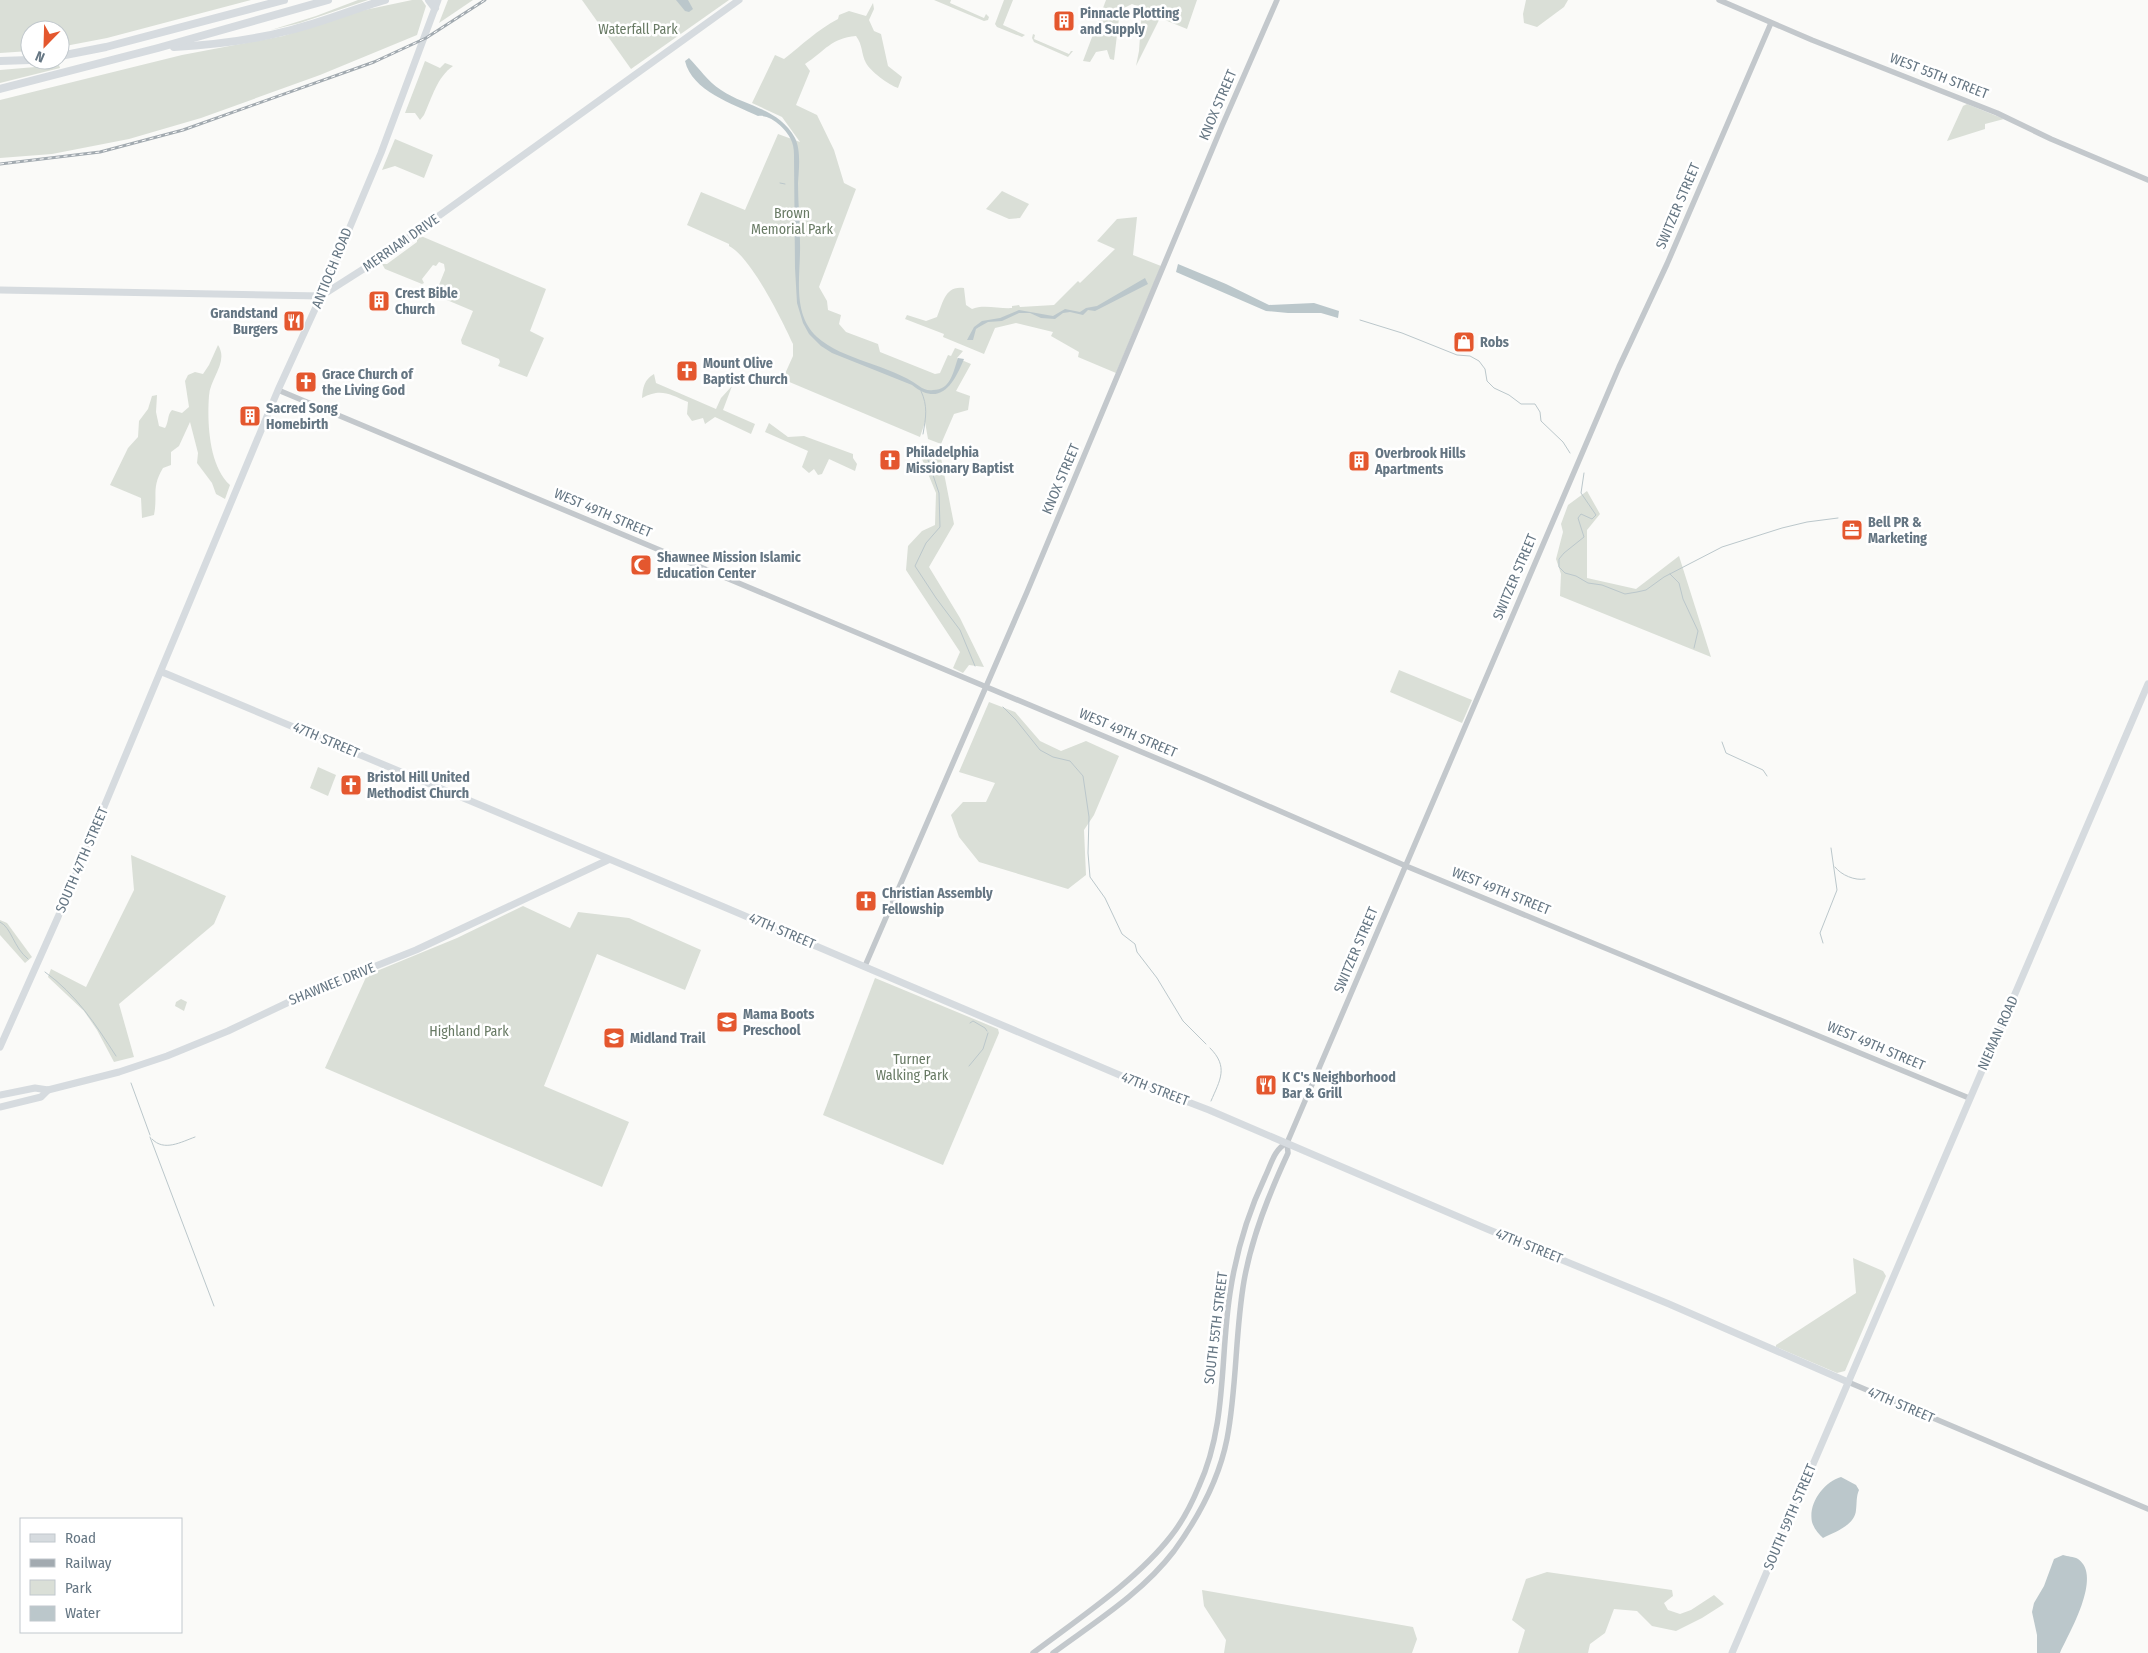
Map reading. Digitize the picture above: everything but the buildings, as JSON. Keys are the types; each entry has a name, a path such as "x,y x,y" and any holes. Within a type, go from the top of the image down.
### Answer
{"highway":[{"path":"70,54 106,47 284,0"},
{"path":"0,88 158,48 328,0"},
{"path":"158,48 205,46 271,35 313,24 386,0"},
{"path":"429,0 434,10"},
{"path":"0,62 20,61"}],"main road":[{"name":"ANTIOCH ROAD","path":"162,672 278,390 321,296 381,153 414,69 438,0"},
{"name":"MERRIAM DRIVE","path":"0,290 321,296 342,285 384,256 739,0"},
{"name":"47TH STREET","path":"162,672 865,966 1087,1062 1209,1110 1487,1229 1669,1304 1848,1382"},
{"name":"SOUTH 47TH STREET","path":"0,1047 48,942 162,672"},
{"name":"NIEMAN ROAD","path":"1848,1382 2148,684"},
{"path":"586,870 591,857 589,851"},
{"name":"SHAWNEE DRIVE","path":"1,1094 36,1088 48,1090 119,1072 202,1042 308,993 417,950 608,860"},
{"name":"SHAWNEE DRIVE","path":"0,1107 41,1097 48,1090"},
{"name":"SOUTH 59TH STREET","path":"1732,1653 1848,1382"}],"street":[{"name":"KNOX STREET","path":"865,966 1277,0"},
{"name":"WEST 55TH STREET","path":"1718,0 1997,113 2051,139 2148,180"},
{"name":"SWITZER STREET","path":"1287,1143 1619,367 1771,22"},
{"name":"WEST 49TH STREET","path":"278,390 1198,776 1406,866 1969,1098"},
{"name":"SOUTH 55TH STREET","path":"1033,1653 1139,1570 1172,1534 1200,1486 1211,1455 1219,1417 1230,1294 1241,1244 1251,1209 1273,1159 1279,1147 1287,1143 1288,1152 1262,1213 1246,1269 1240,1309 1227,1439 1212,1485 1194,1521 1173,1552 1156,1571 1129,1596 1053,1653"},
{"name":"47TH STREET","path":"1848,1382 2148,1509"}],"green space":[{"path":"0,0 251,0 107,38 70,45 70,20 20,20 20,52 0,53"},
{"path":"358,0 368,0 300,23 271,30 316,16"},
{"path":"412,0 422,0 426,6 417,35 320,75 201,118 129,139 52,154 0,158 0,100 182,55 283,36 360,11"},
{"path":"448,0 473,0 439,23"},
{"name":"Waterfall Park","path":"582,0 729,0 631,69"},
{"path":"934,0 951,0 950,3 984,18 986,14 989,17 988,20 984,21"},
{"path":"1004,0 1013,0 1003,25 1025,35 1022,37 997,27 995,24"},
{"path":"1106,0 1197,0 1187,29 1160,18 1136,66 1142,8 1132,4 1120,10 1114,60 1110,59 1107,50 1096,52 1090,62 1083,61"},
{"path":"1526,0 1568,0 1564,7 1537,27 1524,23 1523,14"},
{"name":"Brown Memorial Park","path":"873,3 874,9 869,20 874,31 881,34 888,66 902,77 898,88 871,70 864,60 860,43 856,36 847,37 834,42 805,64 810,71 796,105 817,115 834,150 844,183 856,189 819,287 827,301 828,310 841,315 839,324 846,332 878,344 880,352 935,374 940,373 948,355 951,356 955,348 963,351 957,358 971,364 956,391 970,396 968,410 954,414 941,444 928,439 925,422 920,437 787,381 784,376 793,356 793,344 765,290 747,263 729,244 687,225 701,192 745,210 778,134 800,142 782,117 752,103 775,55 784,59 816,33 838,19 839,15 849,11 866,16"},
{"path":"1033,34 1035,35 1034,39 1069,54 1073,51 1068,57 1034,42"},
{"path":"425,61 440,68 445,63 453,66 439,82 420,120 415,113 405,113"},
{"path":"20,68 20,70 52,70 0,83 0,70"},
{"path":"1967,104 2004,119 1985,124 1985,129 1947,141 1963,106"},
{"path":"395,139 433,155 424,178 395,166 382,170"},
{"path":"1002,191 1029,204 1020,218 1009,219 986,209"},
{"path":"1137,217 1133,255 1161,266 1116,373 1078,357 1079,352 1051,336 1053,332 1016,323 995,328 984,354 943,337 944,334 905,319 907,315 926,321 937,317 946,296 953,289 958,288 964,288 966,305 972,309 981,307 1012,308 1012,306 1019,305 1020,307 1054,305 1115,249 1097,241 1117,219"},
{"path":"421,236 546,289 530,331 544,338 527,377 498,366 499,359 462,344 461,340 473,311 435,295 445,270 444,264 439,262 436,266 433,265 422,279 424,283 422,284 385,269 382,264 387,264 417,242 417,237"},
{"path":"218,345 221,351 221,358 210,389 208,419 214,456 223,477 230,485 225,499 216,494 212,483 197,463 198,453 190,422 179,446 171,452 171,465 163,468 159,475 156,486 154,515 142,518 141,498 110,485 128,448 138,437 139,421 148,409 152,396 157,395 156,412 159,426 165,428 172,410 182,413 189,407 185,381 188,375 195,372 203,374"},
{"path":"654,374 656,383 716,409 721,398 732,386 723,410 755,424 751,434 715,417 705,424 703,418 692,421 687,414 688,402 665,393 655,393 642,398 645,384"},
{"path":"769,423 788,437 804,436 853,454 857,464 855,471 829,459 822,474 818,475 814,469 809,473 802,467 808,451 765,432"},
{"path":"917,447 941,458 954,524 929,567 960,618 984,667 969,665 963,673 953,668 960,652 906,570 908,546 922,531 935,525 936,493"},
{"path":"1587,491 1600,514 1587,530 1587,578 1636,589 1679,556 1711,657 1560,596 1561,574 1556,559 1563,532 1561,524 1568,505"},
{"path":"1399,670 1472,700 1462,723 1390,692"},
{"path":"989,702 1015,712 1040,741 1061,751 1086,741 1119,756 1094,815 1084,830 1086,875 1068,889 979,862 959,837 951,815 963,802 986,802 995,783 959,772"},
{"path":"318,767 336,775 328,796 310,788"},
{"path":"131,855 226,896 214,924 119,1004 134,1057 114,1062 97,1030 84,1011 48,977 51,969 86,987 134,890"},
{"name":"Highland Park","path":"523,906 570,928 578,912 629,918 701,950 685,990 597,954 544,1086 629,1122 602,1187 325,1068 367,975 457,938"},
{"path":"0,920 7,923 32,957 25,963 0,935"},
{"name":"Turner Walking Park","path":"875,978 998,1029 999,1033 943,1165 823,1115"},
{"path":"181,999 187,1002 184,1011 175,1006 176,1002"},
{"path":"1853,1258 1883,1271 1886,1276 1845,1371 1837,1373 1776,1347 1776,1345 1856,1293"},
{"path":"1547,1572 1672,1590 1673,1596 1664,1603 1668,1610 1680,1614 1691,1610 1714,1595 1724,1604 1676,1631 1652,1626 1637,1611 1614,1609 1605,1633 1590,1644 1588,1653 1518,1653 1525,1630 1512,1620 1526,1579"},
{"path":"1202,1590 1413,1627 1417,1639 1412,1653 1224,1653 1226,1640 1204,1606"}],"water":[{"path":"676,0 688,0 693,9 689,12 685,11"},
{"path":"689,58 716,86 731,96 771,114 788,128 795,138 799,160 799,293 800,305 809,327 827,345 895,373 927,390 939,389 948,384 958,358 964,359 956,376 945,390 931,394 922,391 912,385 832,353 821,346 809,334 803,323 797,303 794,148 790,137 773,120 737,107 715,95 696,81 685,61"},
{"path":"1178,264 1269,305 1314,303 1339,311 1338,318 1321,313 1266,311 1176,272"},
{"path":"1145,278 1148,284 1095,311 1088,310 1083,315 1070,312 1063,313 1055,319 1041,318 1030,313 1019,313 1002,321 988,322 976,329 973,340 967,340 974,327 982,321 1000,318 1019,310 1053,316 1065,309 1080,312 1086,308 1097,306"},
{"path":"1841,1477 1856,1485 1859,1490 1855,1515 1844,1527 1823,1538 1812,1522 1812,1508 1823,1488"},
{"path":"2063,1555 2078,1559 2085,1567 2087,1578 2086,1591 2082,1605 2060,1653 2037,1653 2037,1635 2032,1612 2034,1603 2044,1586 2054,1559"}],"waterway":[{"path":"780,183 785,184"},
{"path":"1360,320 1402,333 1457,355 1470,356 1479,361 1485,369 1487,381 1494,388 1509,395 1521,404 1535,404 1540,412 1541,421 1563,442 1570,453"},
{"path":"921,391 926,412 923,434"},
{"path":"924,448 939,493 940,527 926,543 915,566 960,630 975,666"},
{"path":"1584,473 1581,493 1596,515 1592,519 1581,514 1578,518 1584,537 1564,553 1559,559 1559,567 1565,573 1576,576 1588,583 1602,585 1625,594 1646,590 1664,577 1722,547 1782,528 1807,522 1838,518"},
{"path":"1670,574 1679,583 1683,599 1698,631 1694,648"},
{"path":"1003,707 1040,750 1053,757 1070,761 1083,776 1089,817 1088,853 1090,877 1105,898 1122,934 1135,944 1137,952 1157,978 1183,1021 1206,1044"},
{"path":"1722,742 1726,753 1763,770 1767,776"},
{"path":"1823,943 1820,933 1837,890 1831,848"},
{"path":"1835,867 1848,877 1865,879"},
{"path":"0,922 28,959"},
{"path":"45,972 76,1000 116,1056"},
{"path":"970,1023 973,1021 987,1031"},
{"path":"969,1066 983,1049 988,1033"},
{"path":"1210,1048 1216,1055 1221,1068 1220,1080 1211,1101"},
{"path":"131,1083 150,1135"},
{"path":"150,1137 214,1306"},
{"path":"152,1139 162,1145 173,1145 195,1137"}],"railway":[{"path":"0,164 100,152 183,130 374,62 426,38 485,0"}],"place":[{"name":"Pinnacle Plotting and Supply","path":"1064,21"},
{"name":"Crest Bible Church","path":"379,301"},
{"name":"Grandstand Burgers","path":"294,321"},
{"name":"Robs","path":"1464,342"},
{"name":"Mount Olive Baptist Church","path":"687,371"},
{"name":"Grace Church of the Living God","path":"306,382"},
{"name":"Sacred Song Homebirth","path":"250,416"},
{"name":"Philadelphia Missionary Baptist","path":"890,460"},
{"name":"Overbrook Hills Apartments","path":"1359,461"},
{"name":"Bell PR & Marketing","path":"1852,530"},
{"name":"Shawnee Mission Islamic Education Center","path":"641,565"},
{"name":"Bristol Hill United Methodist Church","path":"351,785"},
{"name":"Christian Assembly Fellowship","path":"866,901"},
{"name":"Mama Boots Preschool","path":"727,1022"},
{"name":"Midland Trail","path":"614,1038"},
{"name":"K C's Neighborhood Bar & Grill","path":"1266,1085"}]}
